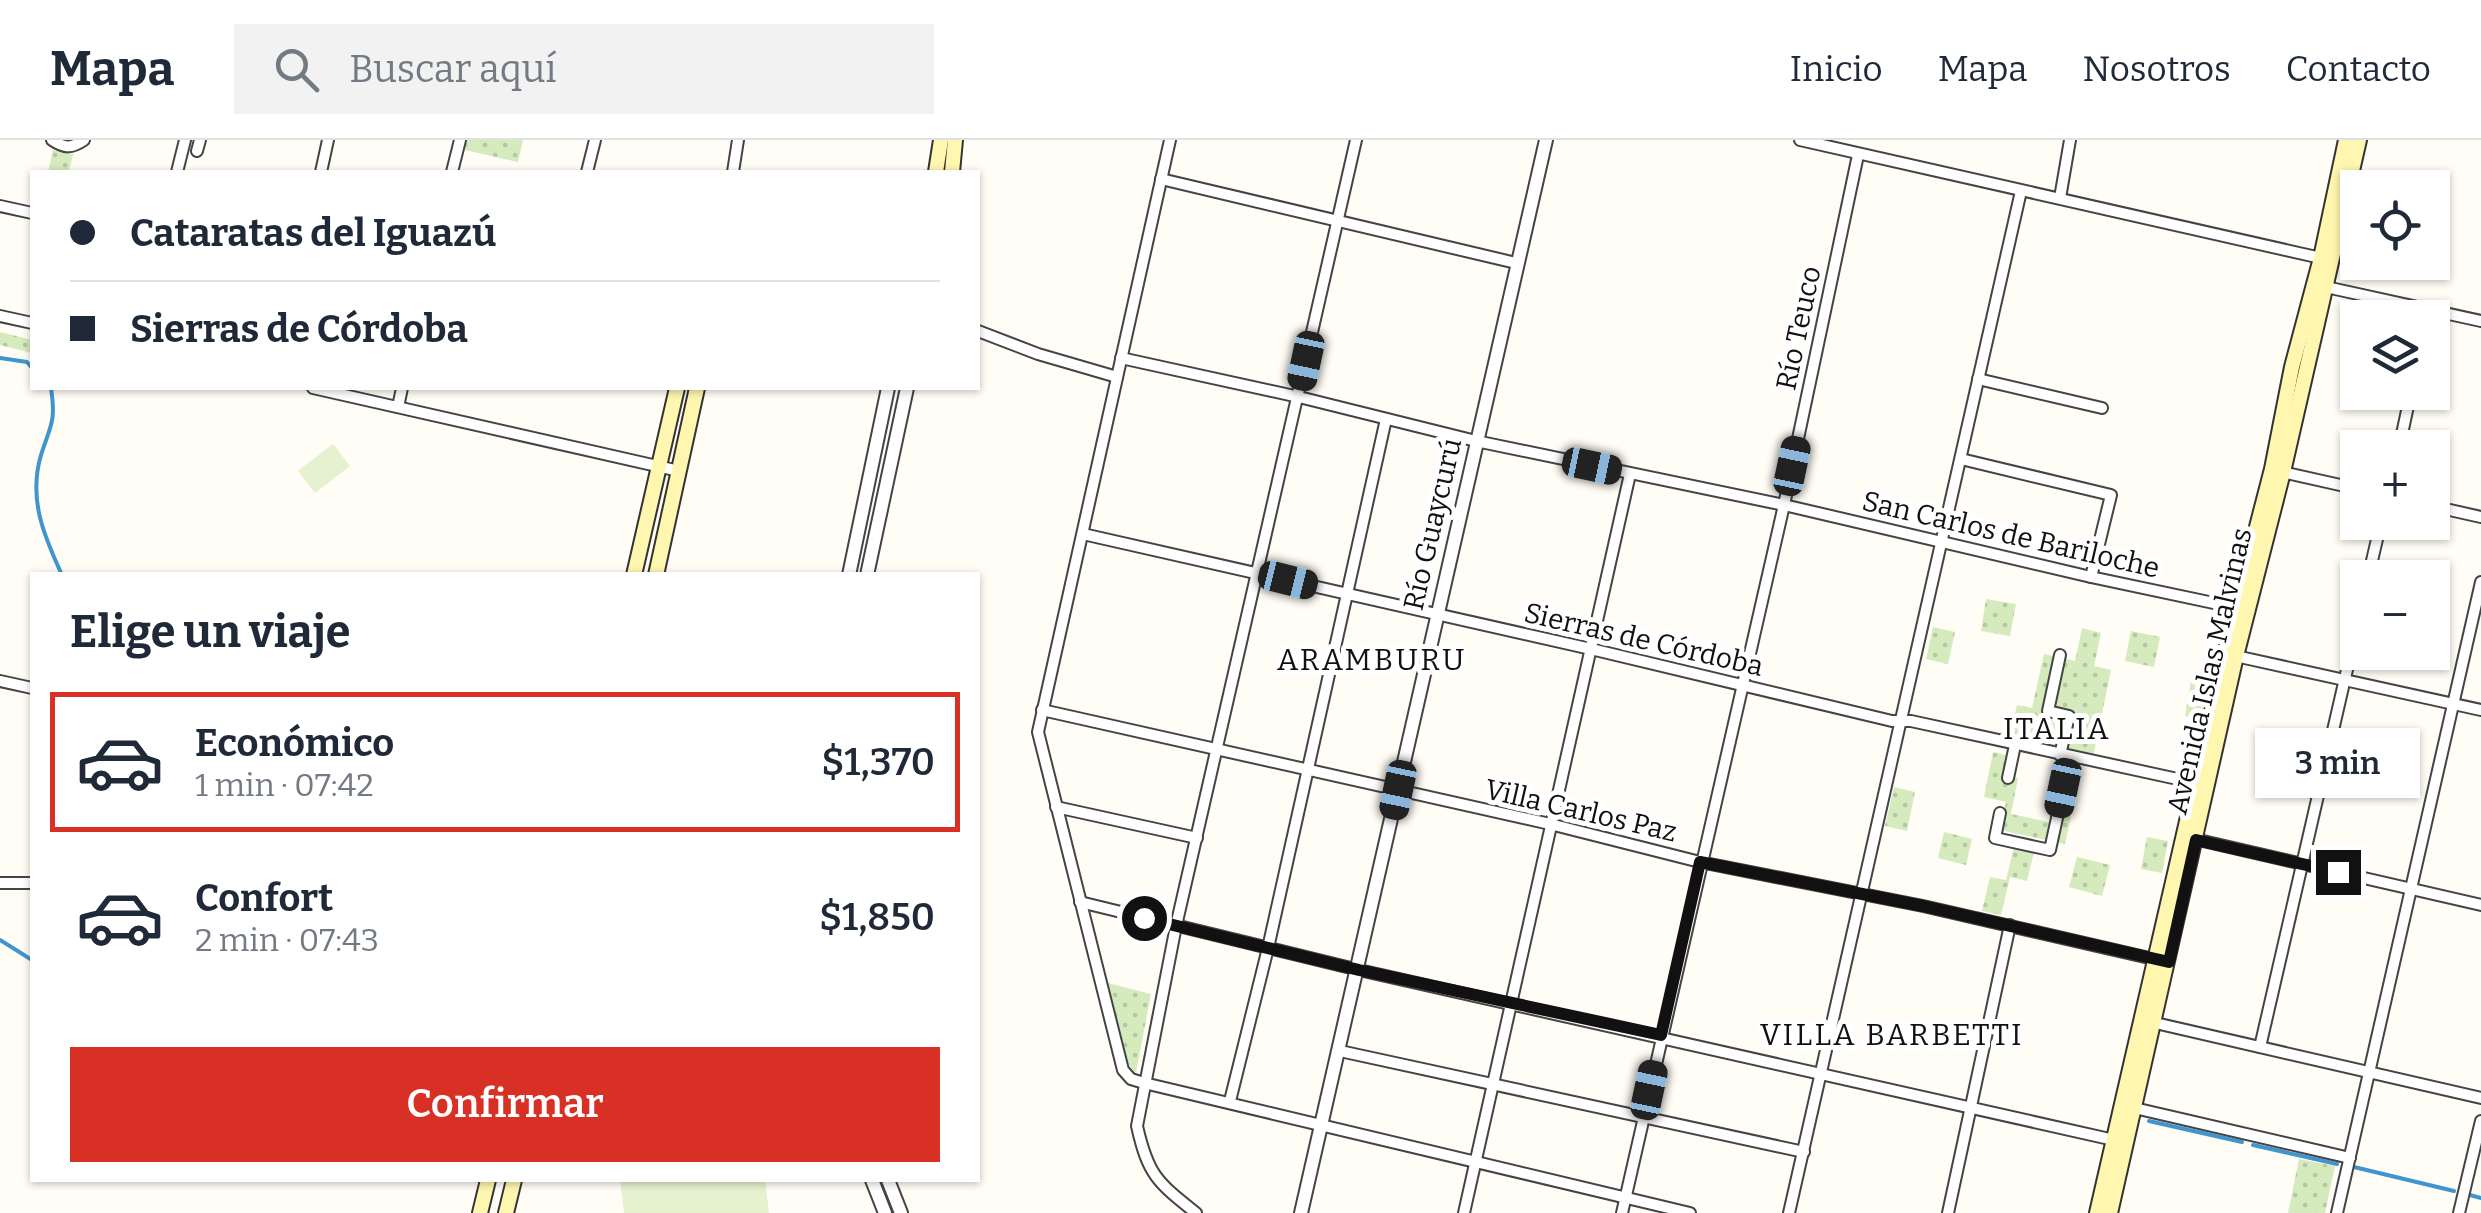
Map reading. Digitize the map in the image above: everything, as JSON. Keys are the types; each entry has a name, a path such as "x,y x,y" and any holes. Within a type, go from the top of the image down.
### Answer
{"main road":[{"path":"936,170 940,140"},
{"path":"952,170 955,140"},
{"name":"Avenida Islas Malvinas","path":"2278,470 2292,367 2346,140"},
{"name":"Avenida Islas Malvinas","path":"2110,1213 2129,1107 2230,655 2326,287 2360,140"},
{"path":"635,572 677,390"},
{"path":"657,572 697,390"},
{"name":"Avenida Islas Malvinas","path":"2190,838 2196,784 2230,655"},
{"name":"Avenida Islas Malvinas","path":"2098,1213 2114,1140 2129,1107"},
{"path":"480,1213 488,1182"},
{"path":"506,1213 514,1182"}],"street":[{"path":"52,140 72,147 84,140"},
{"path":"178,170 185,140"},
{"path":"321,170 328,140"},
{"path":"452,170 460,140"},
{"path":"588,170 595,140"},
{"path":"733,170 737,140"},
{"path":"1170,140 1038,732 1123,1070 1131,1080 1690,1213"},
{"path":"1196,1213 1158,1182 1144,1158 1137,1126 1176,926 1356,140"},
{"name":"Río Guaycurú","path":"1302,1213 1546,140"},
{"path":"1800,140 2321,258 2326,287 2378,300"},
{"path":"2060,198 2070,140"},
{"name":"Río Teuco","path":"1622,1213 1784,504 1858,155"},
{"path":"1161,179 1516,263"},
{"path":"1789,1213 2022,191"},
{"path":"0,206 30,213"},
{"path":"0,316 30,322"},
{"path":"2450,317 2481,322"},
{"path":"980,331 1038,354 1116,377"},
{"name":"San Carlos de Bariloche","path":"1121,358 1298,396 1476,441 1784,504 2092,578 2241,609"},
{"path":"1978,378 2102,408"},
{"path":"322,390 679,471"},
{"path":"398,407 402,390"},
{"path":"850,572 888,390"},
{"path":"867,572 907,390"},
{"path":"1230,1101 1386,419"},
{"path":"1961,459 2111,494 2092,578"},
{"path":"2278,470 2340,485"},
{"path":"1464,1213 1630,474"},
{"path":"2450,510 2481,517"},
{"name":"Sierras de Córdoba","path":"1082,534 1900,721 2196,784"},
{"path":"2337,1213 2481,582"},
{"path":"2000,813 1995,838 2050,850 2069,716 2048,711 2060,655"},
{"path":"2230,655 2481,710"},
{"path":"2260,1048 2346,670"},
{"path":"0,680 30,688"},
{"name":"Villa Carlos Paz","path":"1042,710 1550,824 1700,862 2010,925 2162,961"},
{"path":"2008,778 2016,745"},
{"path":"1056,807 1198,838"},
{"path":"2190,838 2481,905"},
{"path":"0,883 30,882"},
{"path":"1080,902 1359,970 2114,1140"},
{"path":"1948,1213 2010,925"},
{"path":"2148,1022 2481,1098"},
{"path":"1340,1051 1804,1152"},
{"path":"2129,1107 2350,1158"},
{"path":"2459,1213 2481,1121"},
{"path":"873,1182 884,1213"},
{"path":"889,1182 901,1213"}],"green space":[{"path":"467,140 523,140 518,162 465,150"},
{"path":"53,150 73,154 69,170 48,170"},
{"path":"0,332 30,340 30,352 0,345"},
{"path":"333,444 350,466 315,493 298,471"},
{"path":"1986,599 2016,604 2010,636 1981,631"},
{"path":"1933,627 1955,632 1948,664 1926,659"},
{"path":"2082,628 2101,633 2094,666 2111,670 2093,757 2009,739 2017,705 2032,708 2044,654 2075,661"},
{"path":"2131,631 2160,637 2154,667 2125,661"},
{"path":"2191,681 2208,685 2201,719 2185,716"},
{"path":"1993,752 2006,755 2002,774 2018,778 2011,814 2059,824 2069,777 2079,779 2065,844 2000,830 2006,802 1984,797"},
{"path":"1894,787 1915,792 1907,831 1885,826"},
{"path":"1944,832 1972,839 1966,865 1938,858"},
{"path":"2147,837 2168,841 2162,873 2141,869"},
{"path":"2014,847 2034,852 2027,881 2010,877 2001,915 1982,911 1990,877 2006,880"},
{"path":"2077,857 2110,865 2102,896 2069,887"},
{"path":"1108,983 1151,994 1136,1073 1121,1044"},
{"path":"2299,1159 2335,1166 2325,1213 2288,1213"},
{"path":"620,1182 765,1182 769,1213 624,1213"}],"waterway":[{"path":"0,358 30,366"},
{"path":"51,390 53,416 36,487 44,531 61,572"},
{"path":"0,940 30,959"},
{"path":"2149,1121 2242,1142"},
{"path":"2253,1145 2337,1164"},
{"path":"2354,1167 2454,1191"},
{"path":"2470,1195 2481,1198"}],"district":[{"name":"ARAMBURU","path":"1372,660"},
{"name":"ITALIA","path":"2057,729"},
{"name":"VILLA BARBETTI","path":"1892,1035"}],"route":[{"path":"1144,918 1359,970 1661,1035 1700,862 1923,906 2169,962 2196,840 2338,872"}]}
